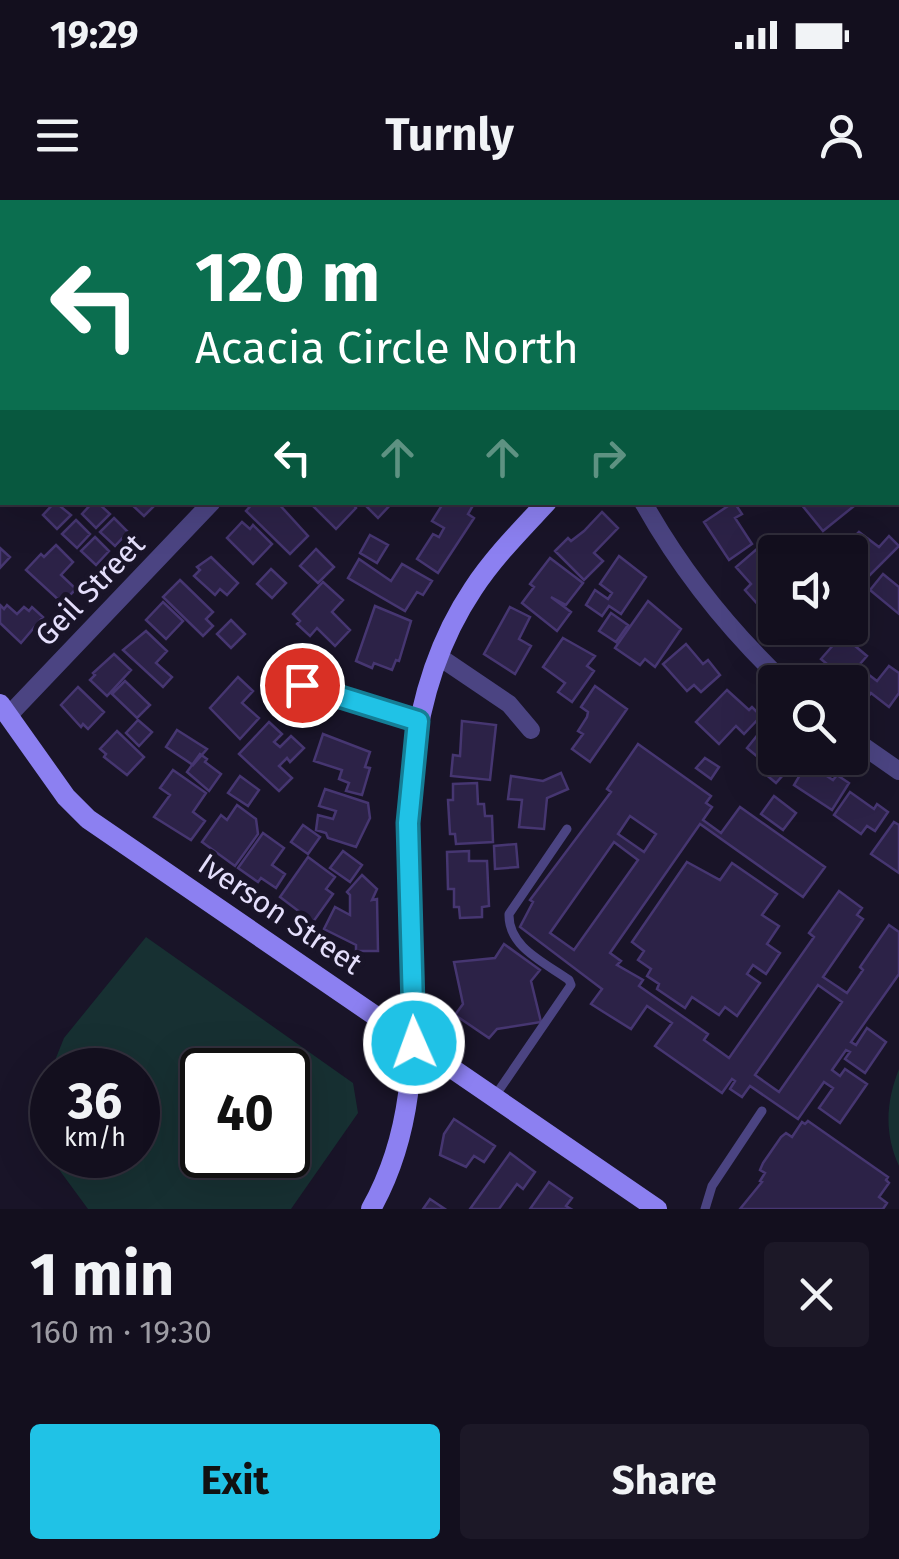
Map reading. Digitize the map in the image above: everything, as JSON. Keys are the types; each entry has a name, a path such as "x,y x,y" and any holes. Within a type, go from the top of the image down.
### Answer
{"street":[{"name":"Geil Street","path":"4,710 209,505"},
{"path":"371,1209 388,1175 410,1099 414,1043 408,823 418,721 438,656 458,613 479,580 545,505"},
{"path":"645,505 690,578 768,665"},
{"path":"438,656 509,704 531,730"},
{"path":"302,685 418,721"},
{"name":"Iverson Street","path":"4,710 66,796 88,819 657,1209"},
{"path":"868,749 899,771"}],"lane":[{"path":"494,1096 572,985 514,940 509,928 510,914 567,829"},
{"path":"704,1209 712,1186 762,1111"}],"green space":[{"path":"146,937 303,1048 180,1048 180,1178 310,1178 310,1053 353,1083 358,1113 291,1209 88,1209 65,1178 160,1178 160,1048 60,1048"},
{"path":"899,1069 899,1166 888,1118"}],"building":[{"path":"52,505 59,505 71,515 57,529 43,515"},
{"path":"90,505 100,505 110,514 96,528 82,514"},
{"path":"132,505 155,505 144,516"},
{"path":"251,505 280,505 308,536 290,554 246,511"},
{"path":"312,505 354,505 356,508 336,529"},
{"path":"367,505 390,505 378,518"},
{"path":"442,505 473,505 468,514 474,518 438,573 417,559 433,534 439,537 444,528 432,521"},
{"path":"730,505 736,505 742,514 735,518 752,544 729,560 704,522"},
{"path":"802,505 853,505 854,506 823,531"},
{"path":"602,512 618,528 594,553 603,561 584,580 555,551 568,538 571,541 584,531"},
{"path":"114,518 128,532 115,546 100,532"},
{"path":"76,520 90,534 77,548 62,534"},
{"path":"242,522 250,529 253,525 272,544 253,564 227,538"},
{"path":"370,535 388,545 377,563 360,553"},
{"path":"889,536 899,546 868,577 868,539 879,547"},
{"path":"95,537 109,551 96,565 81,551"},
{"path":"56,545 73,562 61,575 76,589 62,603 26,570"},
{"path":"0,548 10,557 0,568"},
{"path":"758,548 758,605 745,590 751,584 736,567"},
{"path":"316,549 334,567 318,583 300,566"},
{"path":"619,556 646,577 621,614 609,606 602,616 586,605 595,590 608,599 612,593 600,584"},
{"path":"211,557 238,583 227,595 220,589 215,595 194,576 200,570 197,567"},
{"path":"550,558 583,583 566,605 551,597 571,612 557,631 522,603 534,587 530,584"},
{"path":"359,559 391,581 402,564 432,581 423,595 417,592 405,611 348,578"},
{"path":"271,569 286,583 272,598 257,584"},
{"path":"883,574 899,587 899,614 870,590"},
{"path":"180,580 213,612 206,619 213,626 203,636 163,597"},
{"path":"323,582 343,600 332,612 350,630 335,646 317,628 310,636 293,614"},
{"path":"648,601 681,629 655,667 645,659 640,665 615,648"},
{"path":"163,602 183,621 166,639 146,620"},
{"path":"0,605 4,609 7,605 17,614 24,607 29,611 32,607 43,617 21,643 0,623"},
{"path":"375,606 411,621 399,661 392,670 356,661"},
{"path":"510,607 530,617 519,639 531,646 515,674 484,654"},
{"path":"611,613 628,625 616,642 599,631"},
{"path":"231,620 245,634 231,648 217,634"},
{"path":"146,631 167,651 156,663 172,677 163,687 123,650"},
{"path":"563,638 595,656 587,666 594,671 572,702 558,692 565,683 543,667"},
{"path":"686,644 703,664 708,660 720,675 701,692 694,685 687,691 663,664"},
{"path":"833,645 854,645 867,656 859,665 828,665 821,659"},
{"path":"114,654 131,670 107,696 90,680"},
{"path":"889,666 899,673 899,693 889,707 871,693 868,697 868,674 877,681"},
{"path":"238,677 253,691 242,703 259,718 240,739 210,708"},
{"path":"125,681 150,705 137,718 112,694"},
{"path":"595,686 627,709 590,762 572,749 583,734 578,731 587,717 588,712 581,707"},
{"path":"78,687 104,712 88,729 83,724 81,727 61,705"},
{"path":"727,690 758,713 758,719 744,734 736,726 719,744 696,722"},
{"path":"138,720 152,732 139,746 126,733"},
{"path":"462,721 496,725 490,780 451,776 453,755 460,756"},
{"path":"269,722 282,734 274,742 280,747 291,736 304,748 290,762 287,758 279,766 292,778 279,791 239,754"},
{"path":"177,730 207,749 193,765 166,747"},
{"path":"117,731 144,757 127,775 100,749"},
{"path":"323,734 370,752 362,795 346,791 349,783 339,779 342,770 314,761"},
{"path":"758,734 758,757 747,748"},
{"path":"638,744 711,796 706,803 712,807 703,820 721,833 740,807 825,867 803,897 700,824 610,953 621,961 617,965 643,980 639,986 708,1034 704,1040 729,1058 814,937 809,933 839,891 862,908 857,915 863,919 823,977 847,993 889,925 899,932 899,974 851,1042 856,1045 867,1028 886,1042 865,1073 845,1059 850,1052 846,1050 832,1070 840,1076 845,1069 867,1084 840,1123 819,1108 833,1088 824,1082 798,1119 750,1086 742,1097 730,1089 735,1081 732,1079 722,1093 655,1046 672,1023 647,1006 631,1029 602,1011 591,1004 602,989 520,927 533,902 530,900 611,792 607,789","holes":["630,816 656,834 644,852 618,834","614,842 638,860 574,950 550,933","818,985 842,1002 779,1092 755,1075"]},
{"path":"200,754 221,774 209,791 187,772"},
{"path":"705,758 719,767 711,779 696,768"},
{"path":"173,770 206,793 193,812 205,821 191,840 154,817 170,795 160,788"},
{"path":"561,773 568,789 547,798 544,829 519,827 522,800 508,799 511,776 543,781"},
{"path":"766,775 783,775 776,783"},
{"path":"800,775 825,775 833,780 837,775 849,783 832,810 794,785"},
{"path":"240,776 259,790 248,806 228,793"},
{"path":"477,783 478,804 484,804 485,816 492,816 493,842 456,844 455,834 450,834 448,800 453,800 453,784"},
{"path":"325,789 368,803 370,818 356,847 316,830 318,815 333,819 336,811 319,806"},
{"path":"850,792 874,809 877,804 888,812 875,831 867,826 861,834 834,815"},
{"path":"774,796 796,813 783,830 761,814"},
{"path":"237,805 256,819 258,834 235,866 202,842 221,815 227,820"},
{"path":"894,822 899,825 899,873 871,854"},
{"path":"303,825 320,837 308,854 291,842"},
{"path":"263,833 284,848 272,865 285,874 276,888 261,878 258,882 238,868"},
{"path":"516,844 518,867 495,869 494,846"},
{"path":"343,851 362,865 350,882 330,868"},
{"path":"469,851 469,861 487,861 489,906 482,907 482,917 460,918 459,907 454,907 454,889 448,889 447,852"},
{"path":"308,857 335,877 326,889 333,894 313,922 280,897"},
{"path":"687,862 720,880 732,863 777,894 762,915 779,926 767,944 780,953 766,974 753,965 747,974 760,983 737,1016 725,1007 719,1015 692,997 685,1008 657,989 659,984 647,976 651,969 638,960 644,951 632,942"},
{"path":"362,875 377,889 372,900 377,899 378,951 356,951 356,945 324,929 335,907 350,915 347,892"},
{"path":"504,944 540,970 531,981 541,1022 497,1029 489,1038 455,1015 463,1004 454,962 495,958"},
{"path":"454,1119 495,1146 484,1162 474,1156 466,1167 440,1155 444,1134"},
{"path":"808,1121 888,1177 889,1183 879,1197 887,1203 883,1209 740,1209 762,1182 765,1173 760,1170 781,1137 786,1133 792,1137 802,1122"},
{"path":"510,1153 535,1172 523,1189 517,1184 499,1209 470,1209"},
{"path":"549,1182 572,1198 566,1206 571,1209 530,1209"},
{"path":"430,1199 445,1209 423,1209"}],"route":[{"path":"302,685 418,721 408,823 414,1043"}]}
